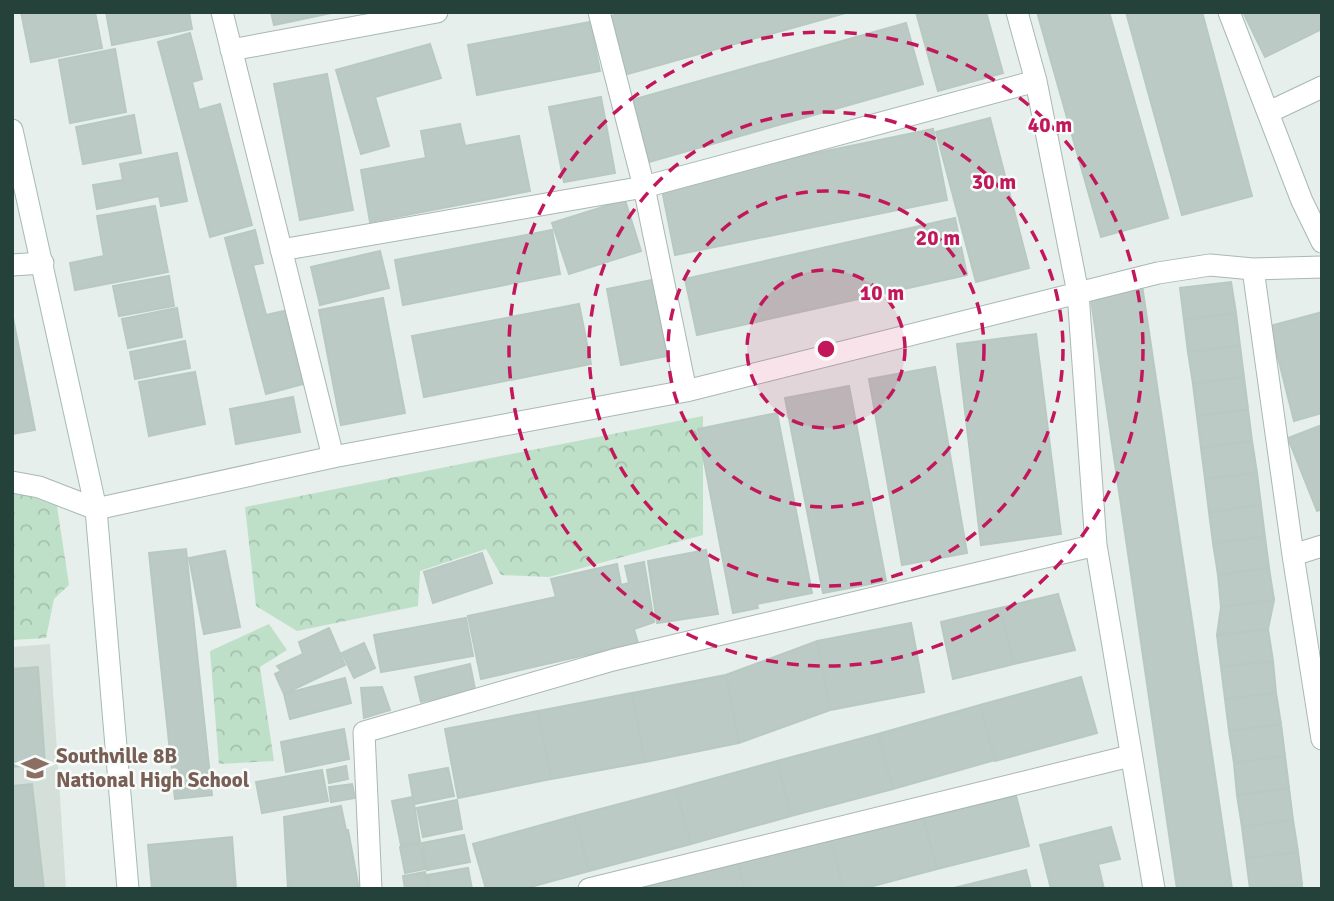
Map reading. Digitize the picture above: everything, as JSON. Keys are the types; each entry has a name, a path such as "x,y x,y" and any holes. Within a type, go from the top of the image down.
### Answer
{"street":[{"path":"222,12 332,457"},
{"path":"231,50 437,12"},
{"path":"599,12 644,187 686,391"},
{"path":"1017,12 1036,81 1078,293 1096,545 1154,889"},
{"path":"1229,12 1302,201 1322,242"},
{"path":"281,250 644,187 1036,81"},
{"path":"1269,112 1322,87"},
{"path":"12,130 96,509 128,889"},
{"path":"12,265 43,263"},
{"path":"12,482 39,487 96,509 332,457 686,391 1158,273 1210,264 1254,268 1322,267"},
{"path":"1254,268 1293,555 1322,739"},
{"path":"371,889 364,732 613,660 1096,545"},
{"path":"1293,555 1322,546"},
{"path":"589,889 1130,756"}],"shaded area":[{"name":"Southville 8B National High School","path":"50,644 66,889 12,889 12,647"}],"green space":[{"path":"703,416 703,535 549,577 501,575 486,549 420,571 418,606 297,631 256,606 245,507"},
{"path":"12,490 57,506 69,585 54,599 46,638 12,640"},
{"path":"269,624 287,650 260,667 274,761 219,764 210,651"}],"building":[{"path":"21,12 95,12 102,48 31,62"},
{"path":"106,12 189,12 192,29 112,45"},
{"path":"271,12 336,12 274,25"},
{"path":"625,12 849,12 624,75 608,17"},
{"path":"916,12 986,12 1003,73 938,91"},
{"path":"1037,12 1109,12 1168,218 1101,237"},
{"path":"1126,12 1202,12 1252,196 1182,215"},
{"path":"1243,12 1322,12 1322,29 1265,57"},
{"path":"590,22 600,71 477,95 468,45"},
{"path":"906,23 923,84 649,162 632,100"},
{"path":"190,33 202,79 192,82 199,110 220,104 252,225 210,237 158,42"},
{"path":"430,44 441,78 375,97 389,146 361,154 336,70"},
{"path":"115,49 126,112 70,123 59,60"},
{"path":"327,74 353,210 300,220 274,84"},
{"path":"601,97 615,173 564,182 549,107"},
{"path":"134,115 141,153 83,164 76,127"},
{"path":"990,118 1029,268 976,282 936,132"},
{"path":"460,124 465,146 519,136 530,191 370,222 361,170 426,158 421,131"},
{"path":"933,129 947,200 675,255 661,185"},
{"path":"177,153 187,201 161,206 159,196 97,209 93,185 123,180 120,164"},
{"path":"625,200 641,251 569,274 552,223"},
{"path":"155,206 168,272 75,290 70,263 104,256 97,216"},
{"path":"955,218 967,275 697,335 685,279"},
{"path":"255,230 263,263 253,265 266,315 284,311 303,384 266,394 225,238"},
{"path":"552,230 560,274 403,305 395,260"},
{"path":"380,251 389,288 320,305 311,267"},
{"path":"169,276 174,306 119,316 113,286"},
{"path":"652,280 667,356 621,365 607,289"},
{"path":"1231,282 1236,313 1184,320 1180,288"},
{"path":"1142,285 1232,889 1177,889 1090,293"},
{"path":"383,298 405,413 341,425 319,310"},
{"path":"579,304 591,364 424,397 412,336"},
{"path":"177,308 182,337 128,348 122,319"},
{"path":"1322,312 1322,413 1294,421 1270,326"},
{"path":"12,313 35,430 12,434"},
{"path":"1236,313 1240,346 1188,352 1184,320"},
{"path":"1036,334 1061,534 981,545 957,344"},
{"path":"185,341 190,368 135,379 130,352"},
{"path":"1240,346 1244,377 1193,384 1188,352"},
{"path":"935,367 967,553 902,565 869,379"},
{"path":"195,372 205,424 149,436 139,382"},
{"path":"1244,377 1248,409 1197,416 1193,384"},
{"path":"849,386 886,581 823,593 785,398"},
{"path":"293,397 300,432 236,444 230,409"},
{"path":"1248,409 1252,441 1201,448 1197,416"},
{"path":"777,413 812,593 757,604 758,608 733,613 698,429"},
{"path":"1322,425 1322,509 1317,511 1288,438"},
{"path":"1252,441 1257,473 1205,479 1201,448"},
{"path":"1257,473 1261,505 1209,512 1205,479"},
{"path":"1261,505 1265,537 1213,543 1209,512"},
{"path":"1265,537 1269,568 1218,575 1213,543"},
{"path":"186,549 212,795 175,799 149,553"},
{"path":"706,550 718,614 657,623 648,561"},
{"path":"225,551 240,627 204,634 189,558"},
{"path":"482,553 492,583 433,603 424,572"},
{"path":"644,562 654,622 634,629 638,643 481,679 468,616 556,597 551,579 617,564 621,585 629,583 625,566"},
{"path":"1269,568 1274,600 1221,607 1218,575"},
{"path":"1058,594 1075,650 1014,664 1000,608"},
{"path":"1274,600 1268,629 1217,635 1221,607"},
{"path":"1000,608 1014,664 953,679 941,622"},
{"path":"466,618 473,656 381,672 374,635"},
{"path":"911,623 924,692 830,710 817,641"},
{"path":"329,628 345,665 284,694 275,674 281,671 277,666 303,654 299,642"},
{"path":"1268,629 1273,661 1221,667 1217,635"},
{"path":"817,641 830,710 739,743 726,675"},
{"path":"364,643 375,668 354,678 342,653"},
{"path":"1273,661 1276,693 1225,699 1221,667"},
{"path":"470,664 475,689 421,702 415,677"},
{"path":"38,667 45,764 12,767 12,669"},
{"path":"726,675 739,743 645,762 632,693"},
{"path":"1081,677 1097,733 995,761 980,705"},
{"path":"345,678 351,703 290,719 284,694"},
{"path":"382,687 390,710 364,718 361,688"},
{"path":"632,693 645,762 551,779 538,711"},
{"path":"1276,693 1281,724 1229,731 1225,699"},
{"path":"980,705 995,760 893,789 878,734"},
{"path":"538,711 551,779 458,798 445,729"},
{"path":"1281,724 1285,756 1234,763 1229,731"},
{"path":"344,729 349,759 286,772 281,742"},
{"path":"878,734 893,789 791,816 777,761"},
{"path":"1285,756 1289,788 1237,795 1234,763"},
{"path":"777,761 791,816 691,844 676,789"},
{"path":"346,766 348,779 329,783 327,770"},
{"path":"448,768 454,796 414,804 409,775"},
{"path":"322,770 328,801 262,813 256,782"},
{"path":"32,784 44,889 12,889 12,786"},
{"path":"352,784 355,798 331,802 329,787"},
{"path":"1289,788 1293,820 1242,827 1237,795"},
{"path":"676,789 691,844 589,871 574,816"},
{"path":"1015,792 1029,846 937,869 923,816"},
{"path":"413,797 420,842 401,845 392,801"},
{"path":"457,800 462,829 423,837 417,808"},
{"path":"341,806 359,889 288,889 284,817"},
{"path":"574,816 589,871 523,889 486,889 473,844"},
{"path":"923,816 937,869 862,889 843,889 831,840"},
{"path":"1293,820 1298,852 1246,858 1242,827"},
{"path":"1111,827 1120,859 1098,864 1104,889 1051,889 1040,845"},
{"path":"464,835 470,862 427,870 422,843"},
{"path":"232,837 236,889 152,889 148,845"},
{"path":"831,840 843,889 744,889 738,863"},
{"path":"420,844 425,869 405,873 400,847"},
{"path":"1298,852 1302,884 1250,889 1246,858"},
{"path":"738,863 744,889 646,889 645,886"},
{"path":"468,868 472,889 429,889 427,875"},
{"path":"1026,870 1031,889 950,889"},
{"path":"425,872 428,889 405,889 403,876"},
{"path":"1302,884 1302,889 1263,889"}],"place":[{"name":"Southville 8B National High School","path":"35,768"}]}
